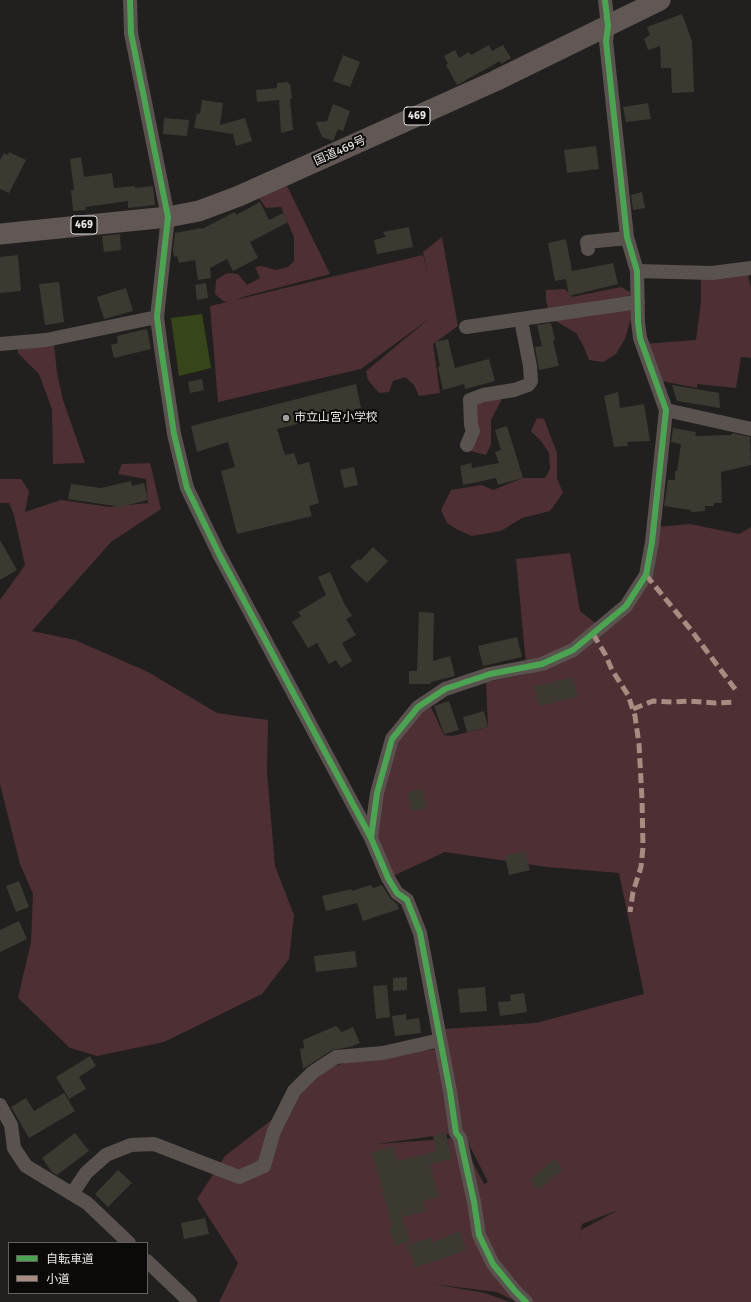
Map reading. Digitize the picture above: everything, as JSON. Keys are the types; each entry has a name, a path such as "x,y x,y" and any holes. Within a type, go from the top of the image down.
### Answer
{"highway":[{"name":"国道469号","path":"0,234 168,217 199,210 239,196 495,81 660,0"}],"street":[{"path":"130,0 131,33 168,217 157,317 174,434 187,488 219,554 371,838 396,893 407,900 420,933 456,1133 460,1138 474,1202 479,1235 493,1264 526,1302"},
{"path":"371,838 377,793 392,739 418,707 445,689 490,674 542,664 573,650 626,606 646,575 652,542 666,410 640,338 637,271 627,238 606,41 608,26 605,0"},
{"path":"588,249 587,242 627,238"},
{"path":"637,271 712,273 751,268"},
{"path":"466,327 638,302"},
{"path":"0,344 46,340 157,317"},
{"path":"467,445 473,431 471,425 470,400 483,395 514,390 528,385 531,381 530,366 521,320"},
{"path":"666,410 751,429"},
{"path":"72,1194 86,1173 106,1155 131,1145 154,1144 239,1177 264,1166 274,1131 294,1091 313,1072 336,1057 382,1053 440,1040"},
{"path":"0,1105 11,1125 14,1148 26,1166 87,1203 127,1242"},
{"path":"148,1262 190,1302"}],"shaded area":[{"path":"287,186 330,274 235,300 423,255 428,275 423,252 442,237 458,326 433,344 440,393 419,396 414,385 405,377 393,381 389,392 379,393 368,380 366,371 430,318 361,369 218,402 210,306 227,302 223,301 215,294 216,280 227,273 238,274 247,285 260,278 255,267 262,266 276,270 288,267 294,261 294,237 281,207 266,208 259,198"},
{"path":"747,271 751,288 751,358 741,357 736,388 697,384 697,388 657,380 642,344 696,340 701,302 701,279"},
{"path":"621,287 630,292 632,315 625,339 616,354 603,362 589,360 576,333 552,319 546,300 546,290 565,289 572,297"},
{"path":"202,314 211,368 179,376 171,318"},
{"path":"54,344 57,373 63,400 85,463 53,464 52,409 39,374 18,353 18,348"},
{"path":"504,395 491,420 491,445 486,455 470,451 475,403"},
{"path":"537,418 544,419 557,453 557,478 563,493 550,511 522,518 501,531 472,536 447,523 441,510 451,490 482,485 493,490 523,478 545,478 550,469 549,453 541,441 531,431"},
{"path":"150,463 161,509 111,542 32,631 75,640 148,672 217,713 268,720 267,772 275,866 294,915 289,959 262,994 164,1042 97,1056 70,1048 18,998 31,942 33,894 20,864 0,784 0,600 25,565 14,515 9,503 0,503 0,479 21,479 29,491 25,512 61,500 110,507 148,503 146,479 118,474 122,464"},
{"path":"690,524 739,534 751,527 751,1302 516,1302 497,1292 433,1284 485,1293 510,1302 219,1302 238,1263 197,1199 225,1156 288,1107 323,1069 377,1054 442,1049 456,1133 376,1144 460,1138 484,1184 488,1182 461,1129 443,1029 536,1023 644,994 619,873 547,867 445,852 393,876 371,838 392,739 429,703 444,735 452,736 488,727 486,682 527,674 516,559 570,553 580,611 600,627 647,574 655,527","holes":["618,1210 581,1230 579,1239 582,1224"]}],"building":[{"path":"682,14 692,41 694,92 672,93 671,68 661,68 660,46 648,50 644,39 650,35 647,27"},
{"path":"489,45 492,51 503,45 511,58 501,64 500,61 457,85 446,65 448,64 444,56 455,50 459,58 469,52 471,55"},
{"path":"343,55 360,62 350,87 333,81"},
{"path":"288,82 288,84 290,83 292,99 290,99 293,130 281,133 279,100 257,102 256,90 277,88 277,83"},
{"path":"202,100 223,103 220,125 245,118 252,141 236,146 233,134 194,128 197,113 200,114"},
{"path":"648,103 651,119 626,122 623,107"},
{"path":"333,104 350,111 343,131 338,129 333,141 322,137 316,122 327,121"},
{"path":"164,118 189,120 187,136 163,134"},
{"path":"596,146 599,169 567,173 564,150"},
{"path":"9,152 26,160 9,193 0,189 0,160 4,153 8,155"},
{"path":"81,157 84,177 112,173 114,188 153,186 155,205 128,208 128,201 85,207 86,210 73,211 71,190 74,190 70,159"},
{"path":"642,192 645,208 633,210 631,195"},
{"path":"260,202 269,220 283,213 288,222 250,242 258,258 233,271 227,259 210,268 211,278 198,280 195,260 179,263 177,256 174,257 173,250 175,233 202,229 235,212 236,215"},
{"path":"409,227 413,247 377,254 374,240 386,237 383,232"},
{"path":"120,234 121,250 104,252 102,236"},
{"path":"566,239 572,271 613,263 618,284 569,296 566,279 555,281 548,243"},
{"path":"18,255 21,291 0,293 0,257"},
{"path":"59,282 64,322 45,325 39,284"},
{"path":"206,283 208,298 197,300 195,285"},
{"path":"126,288 133,311 104,319 97,297"},
{"path":"551,323 555,340 553,341 559,366 539,370 535,347 542,346 537,325"},
{"path":"147,329 151,349 114,358 111,345 118,343 117,336"},
{"path":"448,339 455,368 489,359 495,381 465,389 464,384 443,390 435,342"},
{"path":"202,379 204,390 190,393 188,382"},
{"path":"356,384 361,408 277,429 285,455 294,453 298,465 309,462 319,503 309,506 312,516 237,534 221,471 235,467 228,442 197,452 191,426"},
{"path":"672,385 719,393 720,408 677,401"},
{"path":"618,392 620,408 644,404 650,441 627,442 628,446 614,447 604,396"},
{"path":"507,426 523,478 498,485 496,478 463,485 460,466 471,463 472,468 499,463 495,452 501,450 495,430"},
{"path":"673,428 696,432 695,436 732,435 732,433 750,437 751,465 721,472 722,503 714,503 714,506 705,506 705,511 691,512 691,510 664,506 668,480 675,480 675,471 677,471 681,444 671,442"},
{"path":"354,467 358,485 344,488 340,470"},
{"path":"131,481 132,486 144,483 148,500 116,508 115,506 68,499 71,484 101,488"},
{"path":"0,540 17,570 0,580"},
{"path":"373,547 388,561 367,583 350,567 358,559 360,561"},
{"path":"330,572 344,603 352,616 346,619 356,635 342,643 352,661 341,668 336,660 329,664 317,643 308,648 292,622 301,616 298,612 326,595 318,577"},
{"path":"419,612 434,613 433,661 450,656 455,676 431,682 431,684 409,684 409,671 417,671"},
{"path":"517,637 522,657 483,666 478,646"},
{"path":"573,677 578,697 539,706 534,686"},
{"path":"449,701 459,730 444,734 434,706"},
{"path":"484,711 488,727 467,732 463,717"},
{"path":"423,789 426,809 411,811 408,792"},
{"path":"525,851 530,870 509,875 505,856"},
{"path":"19,881 29,907 16,912 6,886"},
{"path":"371,885 373,888 382,885 390,898 397,904 399,909 363,921 357,903 326,911 322,896 351,889 352,891"},
{"path":"19,921 27,939 0,952 0,930"},
{"path":"355,951 357,967 316,972 314,956"},
{"path":"407,977 407,990 393,991 393,978"},
{"path":"387,985 390,1017 376,1019 373,986"},
{"path":"485,987 487,1011 460,1013 458,989"},
{"path":"524,993 527,1012 500,1016 498,1002 511,1001 510,995"},
{"path":"406,1014 406,1020 419,1018 421,1033 395,1036 392,1016"},
{"path":"336,1026 342,1032 353,1027 360,1043 350,1047 332,1050 303,1069 300,1049 304,1048 303,1040"},
{"path":"90,1056 96,1066 79,1077 86,1089 69,1099 56,1077"},
{"path":"64,1093 75,1111 29,1138 11,1107 26,1098 34,1111"},
{"path":"75,1133 89,1151 57,1175 52,1172 42,1158"},
{"path":"446,1133 452,1159 430,1164 439,1197 423,1201 426,1211 402,1217 410,1241 395,1246 389,1228 392,1227 372,1152 393,1146 397,1161 436,1151 433,1136"},
{"path":"555,1159 563,1170 538,1190 530,1179"},
{"path":"118,1170 132,1183 108,1207 95,1194"},
{"path":"205,1218 209,1234 184,1239 181,1223"},
{"path":"460,1231 467,1250 416,1268 407,1245 431,1237 433,1242"}],"marked path":[{"path":"646,575 691,630 738,693"},
{"path":"593,634 605,654 612,670 628,695 635,716 639,744 643,847 641,867 633,892 630,912"},
{"path":"633,709 653,701 715,703 734,702"}],"cycle path":[{"path":"130,0 131,33 168,217 157,317 174,434 187,488 219,554 371,838 388,878 397,893 407,900 420,933 450,1091 456,1133 460,1138 474,1202 479,1235 493,1264 526,1302"},
{"path":"371,838 377,793 392,739 418,707 445,689 490,674 542,664 573,650 626,606 646,575 652,542 666,410 640,338 638,322 637,271 627,237 606,41 608,26 605,0"}],"place":[{"name":"市立山宮小学校","path":"286,418"}]}
